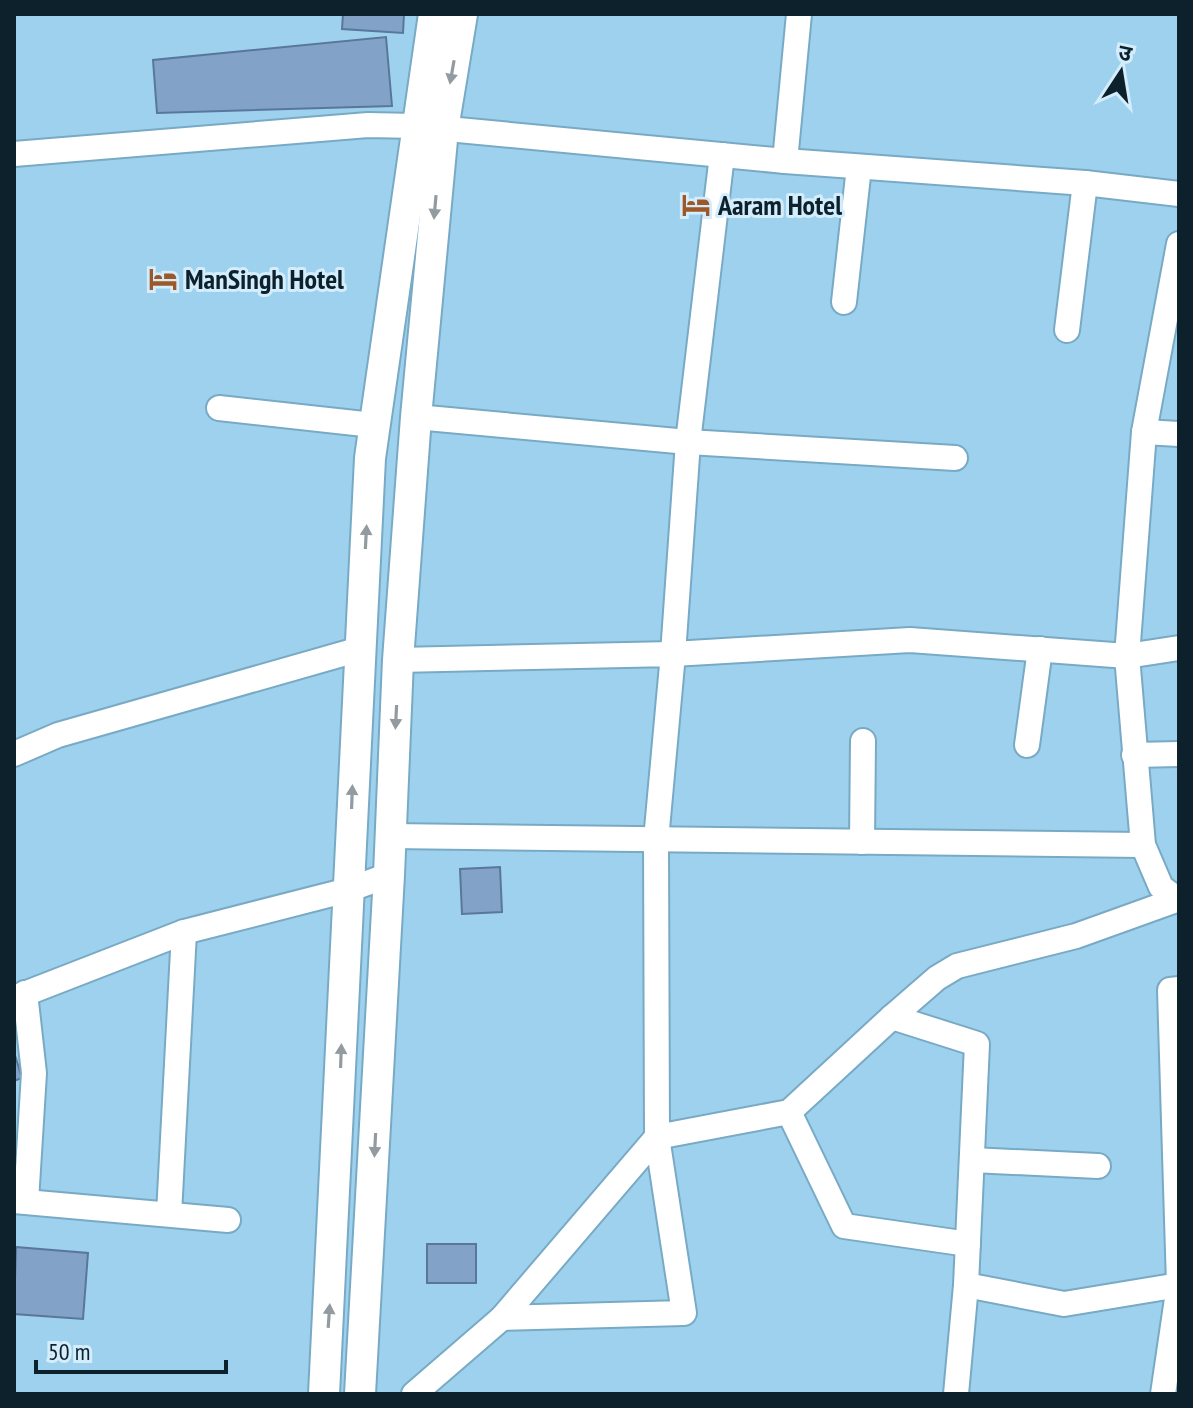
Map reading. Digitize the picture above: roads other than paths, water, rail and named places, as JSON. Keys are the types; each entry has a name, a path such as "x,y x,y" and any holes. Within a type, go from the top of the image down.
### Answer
{"street":[{"path":"360,1394 398,660 416,417 434,14"},
{"path":"324,1394 373,425 429,128 462,14"},
{"path":"785,161 799,14"},
{"path":"14,154 368,125 1085,183 1179,194"},
{"path":"502,1318 684,1313 657,1137 656,840 688,442 722,155"},
{"path":"844,302 859,167"},
{"path":"1067,330 1085,183"},
{"path":"414,1394 502,1318 657,1137 789,1112 892,1017 937,978 957,966 1076,936 1168,889 1143,845 1127,656 1144,432 1179,244"},
{"path":"219,408 373,425"},
{"path":"416,417 688,442 955,458"},
{"path":"1144,432 1179,434"},
{"path":"398,660 673,654 910,640 1127,656 1179,648"},
{"path":"14,754 58,735 360,649"},
{"path":"1027,745 1040,649"},
{"path":"862,842 863,741"},
{"path":"1134,755 1179,754"},
{"path":"390,836 1143,845"},
{"path":"228,1220 20,1201 34,1073 20,996 184,932 348,890 389,875"},
{"path":"169,1214 184,932"},
{"path":"1163,1394 1179,1285 1177,1130 1170,990 1179,989"},
{"path":"892,1017 977,1044 966,1285 956,1394"},
{"path":"789,1112 844,1226 968,1244"},
{"path":"972,1160 1098,1166"},
{"path":"966,1285 1064,1304 1179,1285"}],"place":[{"name":"Aaram Hotel","path":"696,205"},
{"name":"ManSingh Hotel","path":"163,279"}]}
